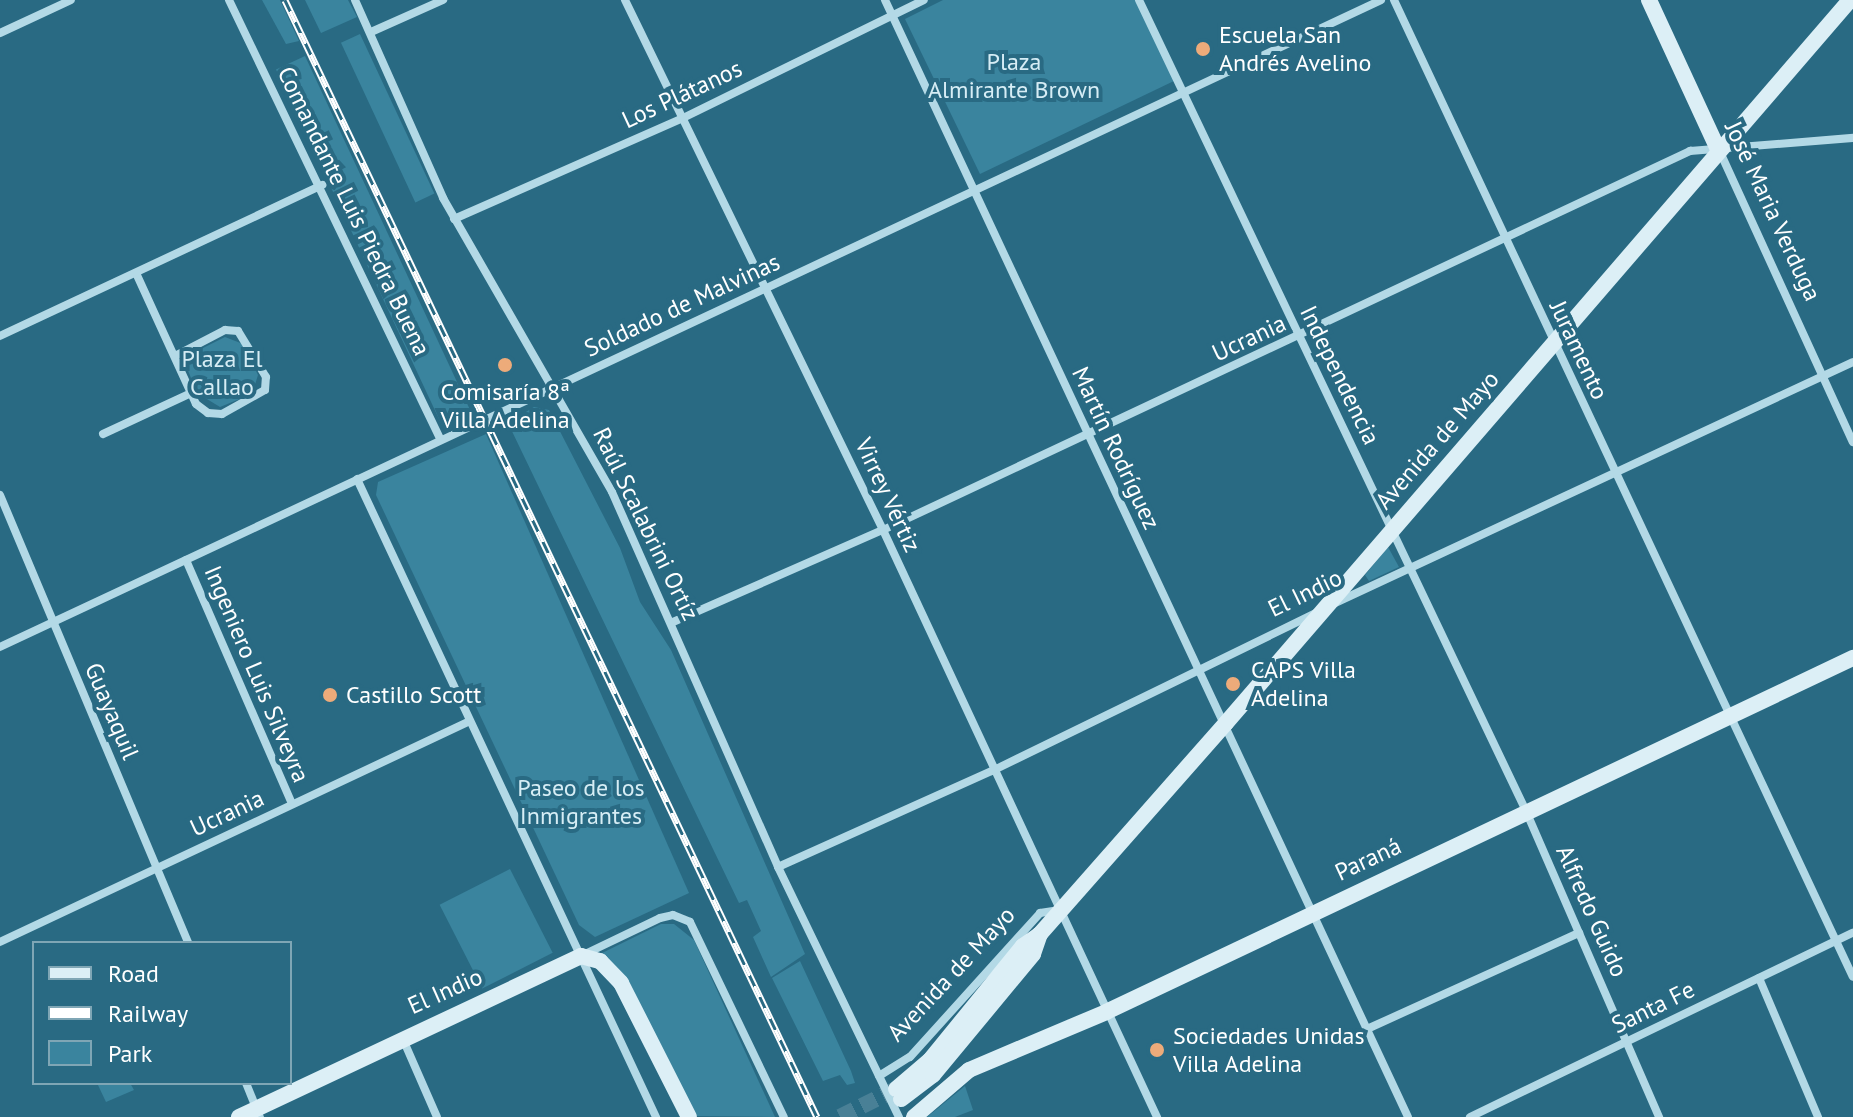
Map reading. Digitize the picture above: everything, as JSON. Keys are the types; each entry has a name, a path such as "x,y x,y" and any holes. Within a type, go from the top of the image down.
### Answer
{"main road":[{"name":"José Maria Verduga","path":"1649,0 1718,149"},
{"name":"Avenida de Mayo","path":"898,1094 930,1060 1023,946 1040,934 1329,606 1552,342 1850,0"},
{"name":"Paraná","path":"914,1117 969,1070 1106,1012 1313,911 1853,658"},
{"name":"El Indio","path":"239,1117 258,1113 401,1037 581,956"},
{"path":"581,956 600,961 621,983 689,1117"}],"street":[{"path":"0,33 71,0"},
{"name":"Comandante Luis Piedra Buena","path":"229,0 322,185 441,440"},
{"name":"Raúl Scalabrini Ortíz","path":"355,0 454,219 612,492 673,622 778,867 899,1117"},
{"path":"371,32 443,0"},
{"name":"Virrey Vértiz","path":"625,0 883,530 992,771 1157,1117"},
{"name":"Martín Rodríguez","path":"885,0 1408,1117"},
{"name":"Los Plátanos","path":"454,219 683,118 924,0"},
{"name":"Independencia","path":"1139,0 1526,811"},
{"name":"Soldado de Malvinas","path":"0,647 766,289 1182,90 1381,0"},
{"name":"Juramento","path":"1394,0 1552,342 1853,977"},
{"name":"Ucrania","path":"673,622 1087,436 1300,337 1504,235 1690,151 1853,138"},
{"name":"José Maria Verduga","path":"1718,149 1853,442"},
{"path":"0,336 322,185"},
{"path":"136,273 191,393 208,413 222,414 258,397 266,377 238,331 225,330 175,356"},
{"name":"El Indio","path":"778,867 992,771 1201,672 1329,606 1411,571 1853,362"},
{"path":"103,434 191,393"},
{"path":"357,479 656,1117"},
{"name":"Guayaquil","path":"0,495 187,941"},
{"name":"Ingeniero Luis Silveyra","path":"186,560 292,804"},
{"name":"Ucrania","path":"0,942 470,721"},
{"name":"Alfredo Guido","path":"1526,811 1659,1117"},
{"name":"Avenida de Mayo","path":"879,1076 910,1057 1040,913 1060,910"},
{"name":"El Indio","path":"581,956 673,915 690,922 699,934 784,1117"},
{"path":"1367,1029 1579,933"},
{"name":"Santa Fe","path":"1470,1117 1853,933"},
{"path":"1759,978 1818,1117"},
{"path":"401,1037 437,1117"},
{"path":"247,1085 258,1113"}],"green space":[{"path":"262,0 280,0 299,41 286,44"},
{"path":"305,0 348,0 357,17 321,33"},
{"name":"Plaza Almirante Brown","path":"943,0 1137,0 1176,80 980,174 905,19"},
{"path":"360,34 434,194 415,202 341,43"},
{"path":"305,56 472,413 443,427 276,70"},
{"name":"Plaza El Callao","path":"225,337 243,344 258,375 252,394 220,407 197,393 183,358"},
{"path":"534,407 549,410 620,548 640,602 671,650 805,954 771,977 753,937 761,931 747,900 739,903 508,423"},
{"name":"Paseo de los Inmigrantes","path":"486,434 689,893 595,937 579,925 376,495 378,482"},
{"path":"1388,547 1399,567 1369,581 1365,575"},
{"path":"510,869 553,953 482,989 440,905"},
{"path":"661,924 674,924 694,940 775,1117 696,1116 600,954"},
{"path":"800,961 855,1083 847,1085 840,1075 823,1081 772,978"},
{"path":"98,1085 131,1085 134,1090 106,1102"},
{"path":"965,1086 973,1110 955,1117 927,1117"}],"tunnel":[{"path":"840,1117 896,1089"}],"railway":[{"path":"285,0 817,1117"}],"place":[{"name":"Escuela San Andrés Avelino","path":"1203,49"},
{"name":"Comisaría 8ª Villa Adelina","path":"505,365"},
{"name":"CAPS Villa Adelina","path":"1233,684"},
{"name":"Castillo Scott","path":"330,695"},
{"name":"Sociedades Unidas Villa Adelina","path":"1157,1050"}]}
